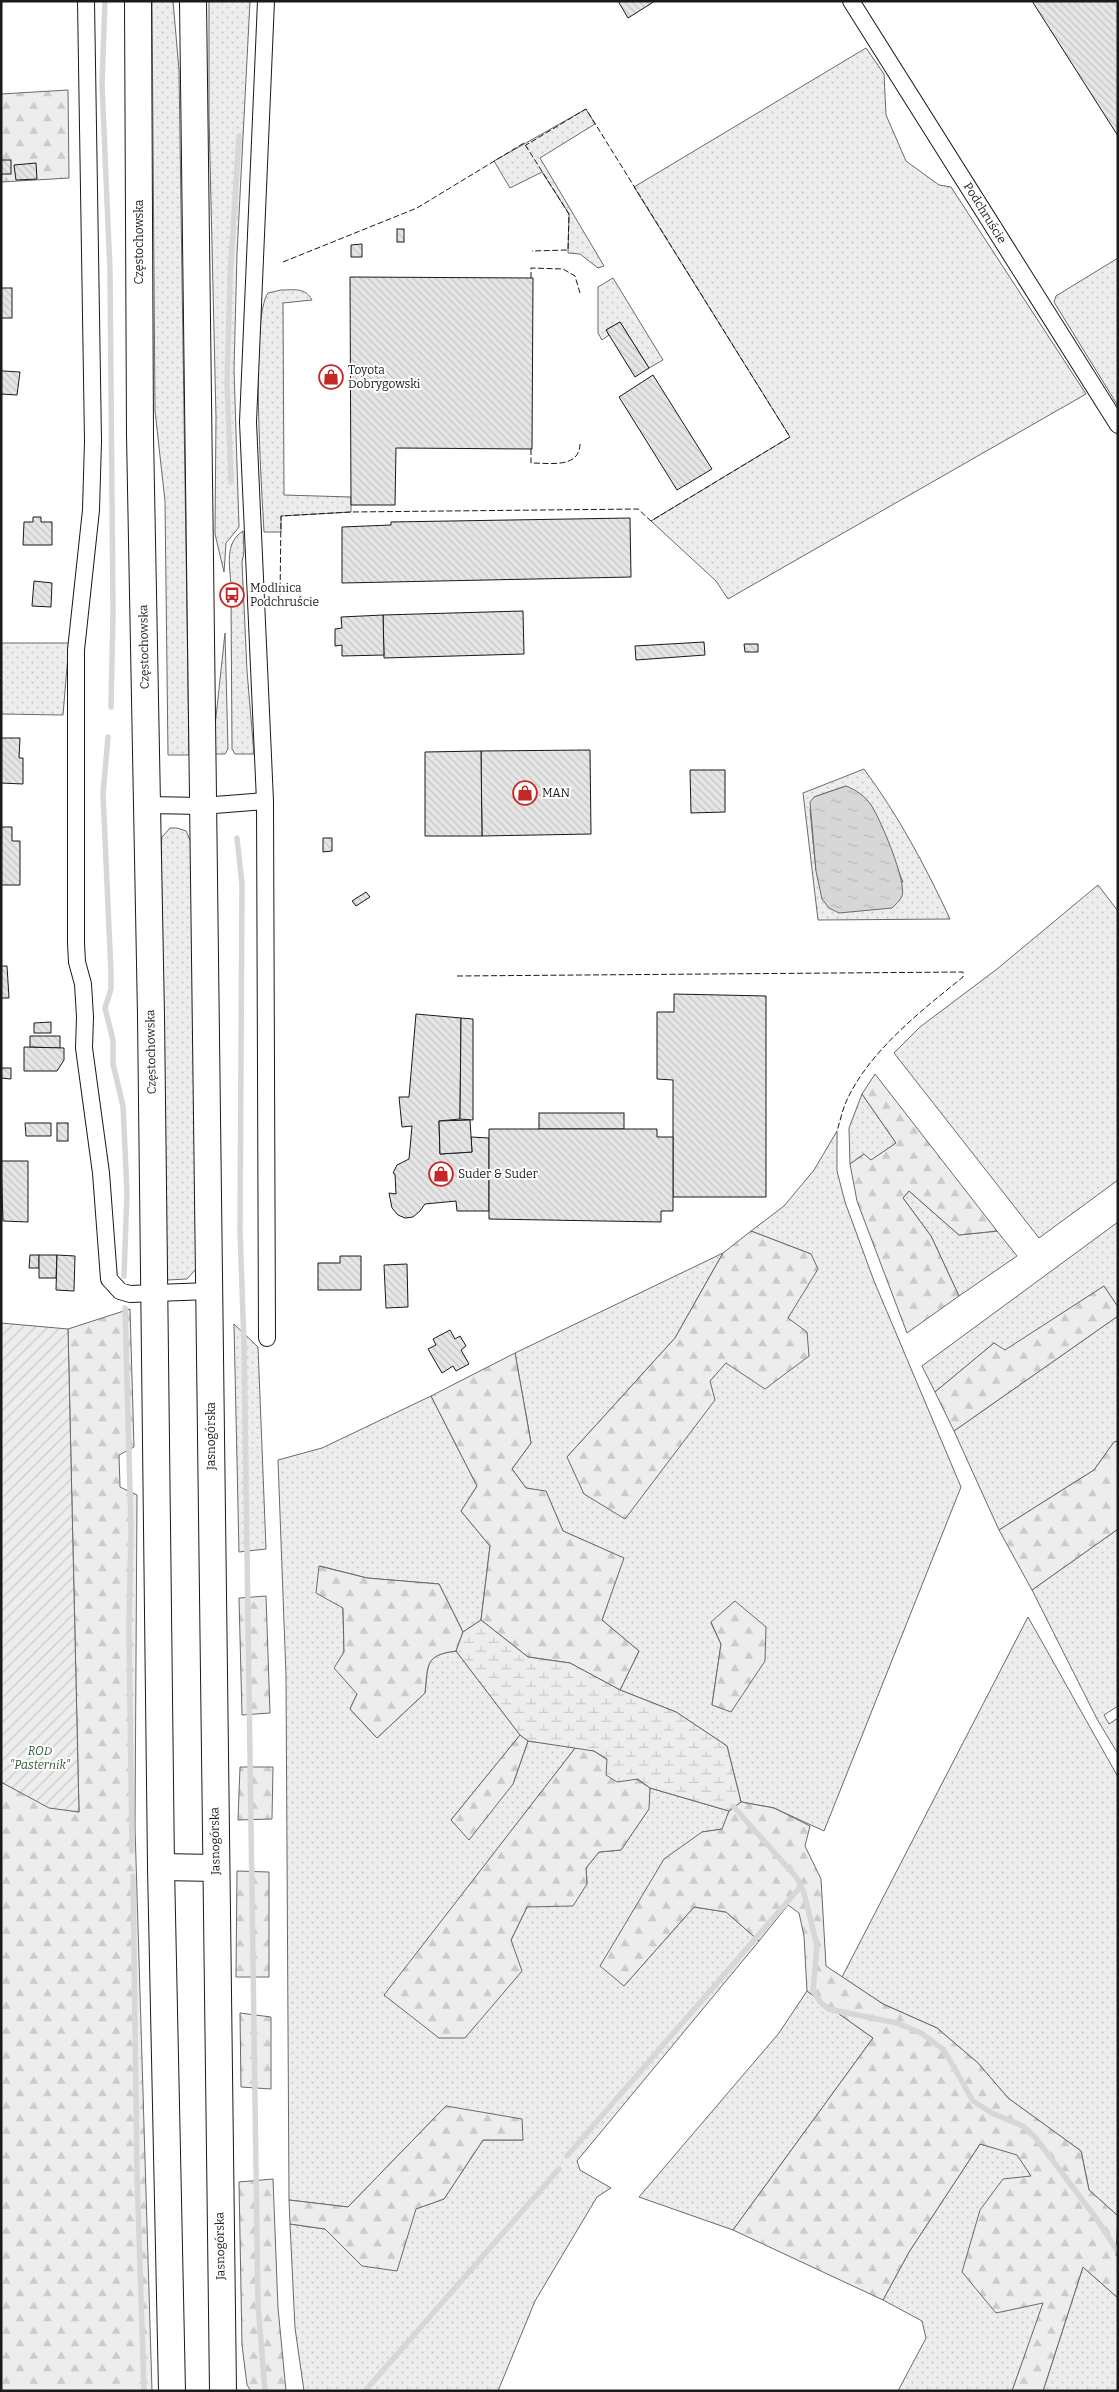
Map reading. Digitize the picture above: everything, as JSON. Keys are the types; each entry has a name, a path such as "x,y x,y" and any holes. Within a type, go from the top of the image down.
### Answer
{"main road":[{"name":"Częstochowska","path":"138,1 140,425 148,805 154,1294"},
{"path":"193,1 202,806 210,1291"},
{"name":"Jasnogórska","path":"210,1291 223,2391"},
{"path":"154,1294 161,1868 172,2391"},
{"path":"161,1868 216,1868"}],"street":[{"path":"86,1 93,441 91,510 76,650 74,838 77,962 83,984 84,1048 101,1173 108,1279 120,1291 130,1294 210,1291"},
{"path":"266,1 248,422 265,802 267,1338"},
{"name":"Podchruście","path":"851,1 1118,425"},
{"path":"148,805 202,806 265,802"}],"green space":[{"path":"152,1 173,1 179,70 189,755 168,755 165,501 155,411"},
{"path":"209,1 250,1 237,254 234,369 239,527 226,543 224,572 215,534 216,417 209,116"},
{"path":"866,48 884,74 886,115 906,161 939,185 951,187 1086,394 728,599 716,581 651,521 790,437 634,187"},
{"path":"68,90 69,178 1,182 1,94"},
{"path":"586,109 595,124 540,158 604,266 598,268 580,254 568,253 569,214 542,172 510,188 494,161"},
{"path":"1118,258 1118,406 1054,302 1056,296"},
{"path":"613,278 663,360 649,368 620,322 606,330 609,335 602,340 598,333 598,287"},
{"path":"281,290 303,291 312,300 283,303 284,495 351,497 351,512 281,516 281,532 264,532 258,407 260,335 263,309 268,293"},
{"path":"243,531 244,552 242,562 247,671 254,754 235,754 232,749 231,597 236,596 235,587 231,586 229,563 233,542"},
{"path":"225,633 228,749 225,754 212,754"},
{"path":"1,643 69,643 63,715 1,714"},
{"path":"864,769 911,842 950,919 818,920 803,793","holes":["846,786 871,805 903,882 816,871 810,810 814,797"]},
{"path":"170,828 186,831 191,842 196,1269 187,1279 167,1280 161,844 162,837"},
{"path":"1098,885 1118,911 1118,1180 1039,1238 894,1053 920,1027 997,969"},
{"path":"875,1074 997,1231 959,1235 909,1191 903,1198 931,1236 959,1296 907,1333 857,1201 850,1164 864,1154 871,1160 896,1143 862,1094"},
{"path":"862,1094 896,1143 871,1161 864,1154 850,1164 849,1128"},
{"path":"837,1131 837,1171 845,1202 874,1281 961,1487 824,1831 774,1808 741,1802 727,1746 676,1712 620,1690 639,1651 602,1620 623,1558 563,1531 546,1492 526,1488 512,1469 531,1443 515,1353 723,1253 675,1338 567,1457 710,1381 726,1362 788,1318 811,1254 751,1231 784,1206 814,1170","holes":["711,1623 765,1661 712,1705 721,1644"]},
{"path":"909,1191 959,1235 997,1231 1017,1256 959,1296 931,1236 903,1198"},
{"path":"1118,1222 1118,1307 1104,1286 1005,1351 994,1343 935,1392 922,1366"},
{"path":"751,1231 811,1254 818,1269 788,1318 807,1332 809,1356 765,1389 726,1363 710,1381 715,1400 625,1519 584,1494 567,1457 675,1338 723,1253"},
{"path":"1104,1286 1118,1307 1118,1316 954,1431 935,1392 994,1343 1005,1350"},
{"path":"130,1309 134,1447 119,1455 120,1487 137,1495 135,1827 152,2391 1,2391 1,1782 49,1807 79,1812 68,1329"},
{"path":"1118,1316 1118,1441 1114,1442 1094,1470 999,1530 954,1431"},
{"name":"ROD \"Pasternik\"","path":"1,1323 68,1329 79,1812 49,1808 1,1782"},
{"path":"234,1324 258,1347 266,1549 239,1552"},
{"path":"515,1353 531,1443 512,1469 526,1488 546,1491 563,1531 624,1558 602,1620 639,1651 620,1690 570,1663 528,1657 481,1620 490,1546 461,1511 477,1486 431,1396"},
{"path":"431,1396 477,1486 461,1511 490,1546 481,1620 463,1632 439,1584 367,1578 320,1566 343,1608 344,1653 357,1694 350,1709 377,1738 425,1693 428,1668 433,1658 456,1651 520,1735 451,1820 513,1784 528,1741 576,1747 384,1996 511,1940 527,1907 587,1884 586,1868 599,1852 621,1850 648,1810 650,1788 729,1811 723,1829 702,1832 624,1986 694,1907 726,1912 759,1941 577,2161 580,2170 611,2188 597,2197 535,2301 498,2391 304,2391 295,2328 290,2224 325,2229 362,2266 415,2209 444,2199 483,2140 523,2140 446,2106 348,2207 289,2200 286,1676 278,1460 322,1448"},
{"path":"1118,1441 1118,1529 1032,1590 999,1530 1094,1470 1114,1442"},
{"path":"1118,1529 1118,1706 1104,1715 1109,1724 1118,1718 1118,1754 1097,1719 1032,1590"},
{"path":"319,1566 367,1578 439,1584 463,1632 456,1651 433,1658 428,1668 425,1693 377,1738 350,1709 357,1694 334,1668 344,1652 343,1608 316,1593"},
{"path":"266,1596 270,1713 242,1715 239,1598"},
{"path":"735,1601 766,1627 765,1661 731,1712 712,1705 721,1644 711,1622"},
{"path":"1028,1617 1118,1777 1118,2216 1089,2190 1081,2151 1008,2098 978,2063 937,2028 883,2004 842,1977"},
{"path":"481,1620 528,1657 570,1663 620,1690 676,1712 727,1746 741,1802 729,1811 650,1788 638,1779 617,1782 606,1775 607,1759 594,1751 528,1741 520,1735 456,1651 463,1632"},
{"path":"520,1735 528,1741 513,1784 469,1840 451,1820"},
{"path":"576,1747 594,1751 650,1788 649,1809 621,1850 599,1852 586,1868 587,1884 573,1906 527,1907 511,1940 522,1971 465,2038 439,2038 384,1995"},
{"path":"240,1767 273,1767 272,1819 238,1820"},
{"path":"741,1802 774,1808 810,1826 805,1846 821,1879 826,1966 883,2004 937,2028 978,2063 1008,2098 1081,2151 1089,2190 1118,2216 1116,2255 1118,2257 1118,2298 1083,2267 1043,2391 1012,2391 1043,2303 996,2313 962,2272 980,2210 1003,2179 1031,2176 1017,2155 980,2144 909,2252 883,2300 733,2230 873,2038 807,1991 804,1936 799,1913 788,1905 759,1941 726,1912 694,1907 624,1986 600,1966 664,1859 702,1832 722,1829 729,1811"},
{"path":"237,1871 269,1872 269,1977 236,1977"},
{"path":"807,1991 873,2038 733,2230 639,2197 779,2033"},
{"path":"240,2013 271,2017 271,2089 241,2087"},
{"path":"446,2106 522,2119 523,2140 483,2140 444,2199 416,2209 397,2271 362,2266 325,2229 290,2224 289,2200 348,2207"},
{"path":"980,2144 1017,2154 1031,2176 1044,2303 1012,2391 898,2391 926,2338 922,2321 883,2300 909,2252"},
{"path":"273,2179 278,2308 286,2391 251,2391 247,2385 242,2345 239,2182"},
{"path":"1083,2267 1118,2298 1118,2391 1043,2391"}],"water":[{"path":"846,786 860,794 871,805 892,850 901,878 902,896 892,908 839,913 829,908 822,899 816,871 810,802 814,797"}],"building":[{"path":"618,1 655,1 628,18"},
{"path":"1032,1 1118,1 1118,136"},
{"path":"1,160 11,160 11,174 1,174"},
{"path":"36,163 37,179 16,180 14,165"},
{"path":"397,229 404,229 404,242 397,242"},
{"path":"362,244 362,257 351,257 351,245"},
{"path":"350,277 533,278 532,449 396,448 395,505 351,505"},
{"path":"1,288 12,288 12,318 1,318"},
{"path":"620,322 649,368 635,377 606,330"},
{"path":"1,369 3,371 20,372 17,395 1,394"},
{"path":"653,375 712,469 677,490 619,397"},
{"path":"33,517 41,517 41,522 52,522 52,545 23,545 24,522 33,522"},
{"path":"630,518 631,577 342,583 342,527 391,525 391,522"},
{"path":"34,581 52,583 51,607 32,606"},
{"path":"523,611 524,654 384,658 383,615"},
{"path":"383,615 384,655 342,656 342,645 335,646 335,629 342,628 341,617"},
{"path":"704,642 705,655 636,660 635,646"},
{"path":"744,644 758,644 758,652 745,652"},
{"path":"1,738 20,738 19,758 23,758 23,784 1,783"},
{"path":"590,750 591,834 482,836 481,751"},
{"path":"481,751 482,836 425,836 425,752"},
{"path":"690,770 725,770 725,812 691,813"},
{"path":"1,827 12,827 12,841 20,841 20,885 1,885"},
{"path":"323,838 332,838 332,851 323,852"},
{"path":"366,892 370,897 356,906 352,901"},
{"path":"1,966 7,966 9,998 1,998"},
{"path":"674,994 766,996 766,1197 673,1197 673,1080 657,1079 657,1012 674,1012"},
{"path":"416,1014 461,1018 460,1119 439,1121 440,1154 472,1152 471,1137 489,1138 489,1211 457,1211 456,1201 425,1204 413,1217 405,1218 398,1215 392,1208 389,1193 396,1194 395,1174 393,1173 397,1165 409,1159 412,1126 402,1127 399,1097 409,1097"},
{"path":"461,1018 473,1019 473,1120 460,1119"},
{"path":"51,1022 51,1033 34,1033 34,1023"},
{"path":"30,1036 60,1036 60,1048 30,1047"},
{"path":"24,1047 64,1048 64,1060 57,1071 24,1071"},
{"path":"1,1068 11,1068 11,1079 1,1078"},
{"path":"539,1113 624,1113 624,1129 539,1129"},
{"path":"470,1120 472,1152 440,1154 439,1121"},
{"path":"25,1123 51,1123 51,1136 26,1136"},
{"path":"57,1123 68,1123 68,1141 57,1141"},
{"path":"489,1129 657,1129 657,1137 673,1137 673,1211 661,1211 661,1222 489,1219"},
{"path":"1,1161 28,1161 28,1222 3,1221"},
{"path":"30,1255 39,1255 39,1268 29,1268"},
{"path":"39,1255 57,1255 56,1278 39,1278"},
{"path":"57,1255 75,1256 74,1291 56,1290"},
{"path":"340,1256 361,1256 361,1290 318,1290 318,1263 340,1263"},
{"path":"407,1264 408,1307 386,1308 384,1265"},
{"path":"450,1330 455,1339 460,1336 466,1346 461,1350 469,1364 456,1371 453,1366 442,1373 428,1349 436,1345 433,1339"}],"waterway":[{"path":"105,1 102,84 110,271 113,613 111,707"},
{"path":"231,482 227,383 230,278 239,136"},
{"path":"108,737 103,794 111,989 105,1008 113,1040 113,1064 123,1106 127,1192 124,1276"},
{"path":"237,838 242,884 240,1230 244,1344 258,2305 265,2391"},
{"path":"125,1308 131,1528 129,1631 132,1851"},
{"path":"734,1807 797,1878 804,1893 817,1946 813,1991 821,2003 828,2009 897,2023 921,2033 944,2050 973,2101 992,2113 1023,2126 1035,2137 1096,2218 1118,2252"},
{"path":"133,1876 137,2174 144,2391"},
{"path":"567,2156 801,1886"},
{"path":"365,2391 559,2169"}],"fence":[{"path":"280,597 281,516 351,512 638,509 651,521 790,437 586,109 526,145"},
{"path":"283,262 417,208 524,143 569,214 568,250 532,251"},
{"path":"531,278 531,268 563,269 575,276 580,293"},
{"path":"531,449 531,463 563,463 575,457 579,451 580,442"},
{"path":"457,976 963,972 963,977 897,1033 868,1066 846,1102 837,1131"}],"place":[{"name":"Toyota Dobrygowski","path":"331,377"},
{"name":"Modlnica Podchruście","path":"232,595"},
{"name":"MAN","path":"525,793"},
{"name":"Suder & Suder","path":"441,1174"}]}
